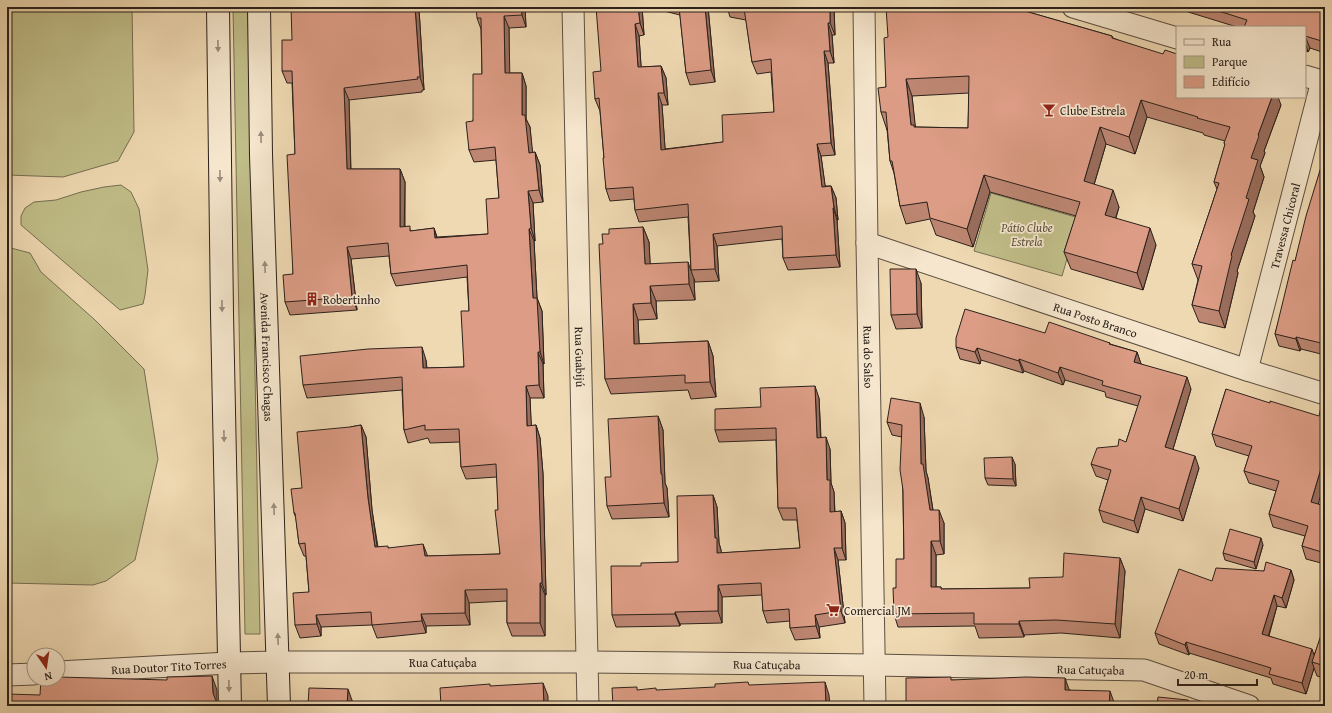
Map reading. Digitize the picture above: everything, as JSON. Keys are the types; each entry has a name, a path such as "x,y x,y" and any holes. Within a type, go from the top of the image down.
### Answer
{"street":[{"path":"218,7 222,313 230,706"},
{"name":"Avenida Francisco Chagas","path":"259,7 262,163 280,706"},
{"name":"Rua Guabijú","path":"572,7 588,706"},
{"name":"Rua do Salso","path":"864,7 866,243 875,706"},
{"path":"1073,7 1176,38"},
{"name":"Travessa Chicoral","path":"1247,370 1314,79"},
{"name":"Rua Posto Branco","path":"866,243 1247,370 1325,394"},
{"name":"Rua Doutor Tito Torres","path":"66,672 229,663 279,662"},
{"name":"Rua Catuçaba","path":"279,662 588,662 1144,670 1249,706"},
{"path":"7,675 26,674"}],"green space":[{"path":"7,7 132,7 134,132 118,161 63,177 7,175"},
{"path":"233,7 248,7 260,634 245,634"},
{"path":"121,185 131,192 139,209 148,270 143,304 120,310 21,225 21,216 25,208 34,202 56,200 81,192"},
{"name":"Pátio Clube Estrela","path":"991,193 1079,218 1062,276 974,251"},
{"path":"7,247 30,253 41,272 95,320 144,369 158,459 135,560 106,581 93,585 7,583"},
{"path":"249,702 264,702 264,706 249,706"}],"building":[{"path":"291,7 415,7 420,77 417,77 418,79 344,88 347,169 400,169 400,227 410,226 410,231 434,228 435,238 488,234 486,199 499,198 495,147 469,150 466,122 473,121 473,74 482,74 481,18 477,18 476,7 521,7 522,15 504,16 505,73 522,73 522,115 525,115 529,153 535,152 539,190 528,191 531,228 529,229 533,298 537,298 540,352 538,352 539,385 526,386 527,426 536,425 542,583 540,583 540,623 507,623 507,589 465,590 465,613 421,614 422,621 372,625 371,612 316,615 317,624 295,625 293,593 309,592 305,543 299,544 291,489 302,488 297,432 361,425 368,498 375,547 388,546 388,548 423,544 425,556 500,554 495,510 498,510 496,464 461,467 459,429 425,430 425,425 404,430 402,377 303,385 300,356 368,349 422,347 423,368 464,367 461,311 469,311 467,265 391,274 388,243 347,247 352,297 285,302 283,275 293,274 287,155 295,154 292,71 282,71 282,40 292,40"},
{"path":"596,7 638,7 640,23 635,24 638,67 661,66 664,93 658,93 661,150 723,142 722,115 774,112 771,59 752,62 744,8 737,7 830,7 830,23 828,23 830,51 824,51 831,143 817,144 822,187 831,186 834,208 836,255 783,258 782,226 713,234 715,269 691,270 688,204 635,210 633,187 606,189 599,98 595,99 593,72 601,71"},
{"path":"679,7 705,7 711,70 686,73"},
{"path":"886,7 1011,7 1112,36 1112,38 1163,54 1165,50 1176,54 1176,98 1272,98 1251,158 1258,160 1246,198 1249,199 1231,255 1219,311 1192,305 1202,266 1192,264 1219,183 1214,182 1225,144 1224,143 1230,127 1141,100 1129,137 1100,127 1084,181 1113,190 1105,215 1150,228 1137,273 1064,252 1080,202 984,175 967,229 930,218 927,202 900,206 892,161 890,161 886,112 881,112 878,88 886,87 884,38 888,37","holes":["969,76 968,128 914,127 914,125 911,125 906,79"]},
{"path":"1206,7 1317,7 1325,10 1325,42 1306,36 1306,26 1244,26 1247,20"},
{"path":"1325,154 1325,344 1275,334 1293,260 1295,261 1306,216"},
{"path":"643,227 645,264 688,262 689,284 650,286 651,303 633,304 634,344 708,341 710,382 685,383 685,375 605,379 599,244 603,244 602,234 609,234 609,229"},
{"path":"890,269 916,269 917,314 891,315"},
{"path":"965,309 1045,333 1049,322 1110,343 1109,344 1137,352 1134,362 1187,377 1165,447 1195,456 1179,509 1141,497 1134,521 1099,510 1111,470 1091,464 1097,448 1118,446 1119,439 1126,442 1141,396 1102,385 1103,381 1060,367 1058,373 1019,359 1019,361 977,348 975,352 956,347 956,338"},
{"path":"815,386 817,438 826,437 827,480 830,480 830,512 841,511 842,548 834,548 841,611 815,615 816,626 790,628 789,609 763,611 761,583 718,585 718,611 675,612 675,614 612,615 611,566 641,566 641,563 678,562 677,496 713,495 717,553 800,548 796,508 778,508 776,428 715,430 715,409 761,407 760,388"},
{"path":"1226,389 1319,416 1321,407 1325,408 1325,455 1311,502 1325,506 1325,553 1302,546 1308,526 1269,514 1279,481 1244,471 1252,446 1212,434"},
{"path":"891,398 920,403 921,464 923,464 930,510 939,510 940,541 931,541 931,587 941,587 941,589 1030,588 1029,578 1063,577 1064,553 1120,558 1115,624 1056,620 1019,621 1019,624 974,624 974,613 894,614 893,588 896,588 896,559 904,559 903,490 900,470 902,425 887,422"},
{"path":"658,416 664,503 607,506 605,477 611,477 608,419"},
{"path":"1012,457 1013,479 985,478 984,458"},
{"path":"1230,529 1261,538 1254,562 1223,553"},
{"path":"1266,562 1291,570 1282,598 1274,595 1262,634 1312,649 1302,683 1269,674 1271,668 1186,642 1185,645 1155,633 1179,569 1212,581 1216,568 1264,571"},
{"path":"1323,629 1325,629 1325,666 1312,662"},
{"path":"212,676 213,693 216,706 7,706 7,694 40,695 40,687 66,687 66,677 167,680 167,677"},
{"path":"951,677 951,680 1026,677 1065,678 1065,690 1110,691 1109,706 911,706 911,704 906,704 906,678"},
{"path":"748,682 749,685 825,682 826,706 613,706 612,688 637,687 637,690 656,688 656,690 715,687 715,684"},
{"path":"543,683 544,706 441,706 440,688 490,684 490,686"},
{"path":"309,688 348,689 347,706 308,706"},
{"path":"1158,697 1188,700 1188,706 1157,706"}],"place":[{"name":"Clube Estrela","path":"1049,110"},
{"name":"Robertinho","path":"312,299"},
{"name":"Comercial JM","path":"833,610"}]}
